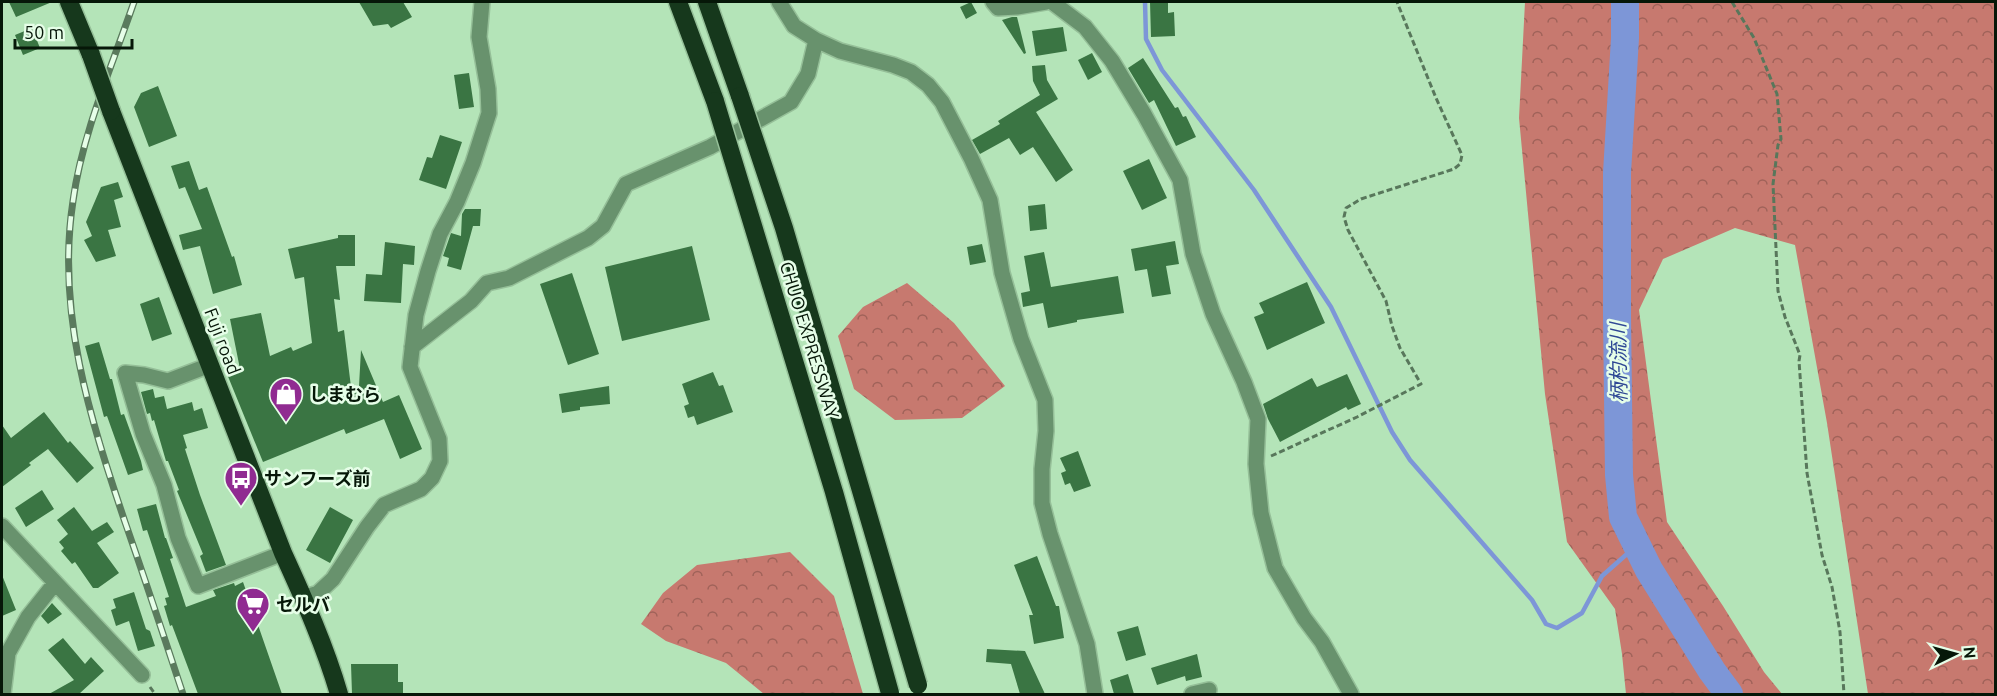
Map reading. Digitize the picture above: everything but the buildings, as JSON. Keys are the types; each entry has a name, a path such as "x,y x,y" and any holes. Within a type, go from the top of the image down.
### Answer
{"highway":[{"name":"Fuji road","path":"69,2 283,553 334,676 339,694"},
{"name":"CHUO EXPRESSWAY","path":"678,2 715,101 834,492 891,694"},
{"name":"CHUO EXPRESSWAY","path":"707,2 787,240 919,690"}],"street":[{"path":"303,598 318,593 333,579 384,505 420,489 432,478 440,461 439,439 410,367 416,315 440,234 457,202 482,138 489,113 488,89 478,37 482,2"},
{"path":"779,2 794,26 816,40 840,51 911,72 928,85 942,102 971,158 990,200 1002,273 1021,339 1045,400 1046,431 1042,469 1042,503 1050,534 1087,644 1095,694"},
{"path":"993,2 998,8 1046,2"},
{"path":"1052,2 1085,27 1112,61 1180,180 1193,254 1213,314 1258,419 1256,464 1261,513 1275,568 1304,618 1322,642 1351,694"},
{"path":"412,347 471,301 487,283 509,278 588,238 603,226 626,184 710,147 791,102 808,74 816,40"},
{"path":"210,365 168,381 126,373 143,434 164,484 178,538 198,586 283,553"},
{"path":"2,526 142,675"},
{"path":"3,694 8,653 28,618 55,583"},
{"path":"1192,694 1209,690"}],"path":[{"path":"1256,464 1421,384 1401,348 1392,326 1386,301 1348,230 1344,217 1346,208 1361,199 1454,169 1460,164 1462,155 1397,2"},
{"path":"1732,2 1754,38 1777,94 1781,139 1778,145 1773,184 1778,291 1785,317 1800,355 1807,472 1822,555 1832,587 1840,632 1844,694"}],"green space":[{"path":"1525,2 1995,2 1995,694 1868,694 1827,423 1795,245 1735,228 1663,259 1639,310 1667,522 1764,672 1782,694 1626,694 1615,609 1567,542 1545,394 1519,118"},
{"path":"907,283 954,323 1005,386 962,418 895,420 854,389 838,336 863,307"},
{"path":"790,552 834,596 863,694 764,694 726,663 666,641 641,624 663,593 697,565"}],"waterway":[{"path":"1145,2 1146,39 1162,70 1254,190 1331,307 1392,432 1410,460 1532,600 1546,624 1557,628 1582,613 1602,576 1636,546"},
{"name":"柄杓流川","path":"1625,2 1617,173 1619,475 1623,517 1649,570 1712,671 1729,694"}],"railway":[{"path":"134,2 90,125 77,176 69,243 69,284 79,364 100,444 183,694"}],"place":[{"name":"しまむら","path":"286,423"},
{"name":"サンフーズ前","path":"241,507"},
{"name":"セルバ","path":"253,633"}]}
